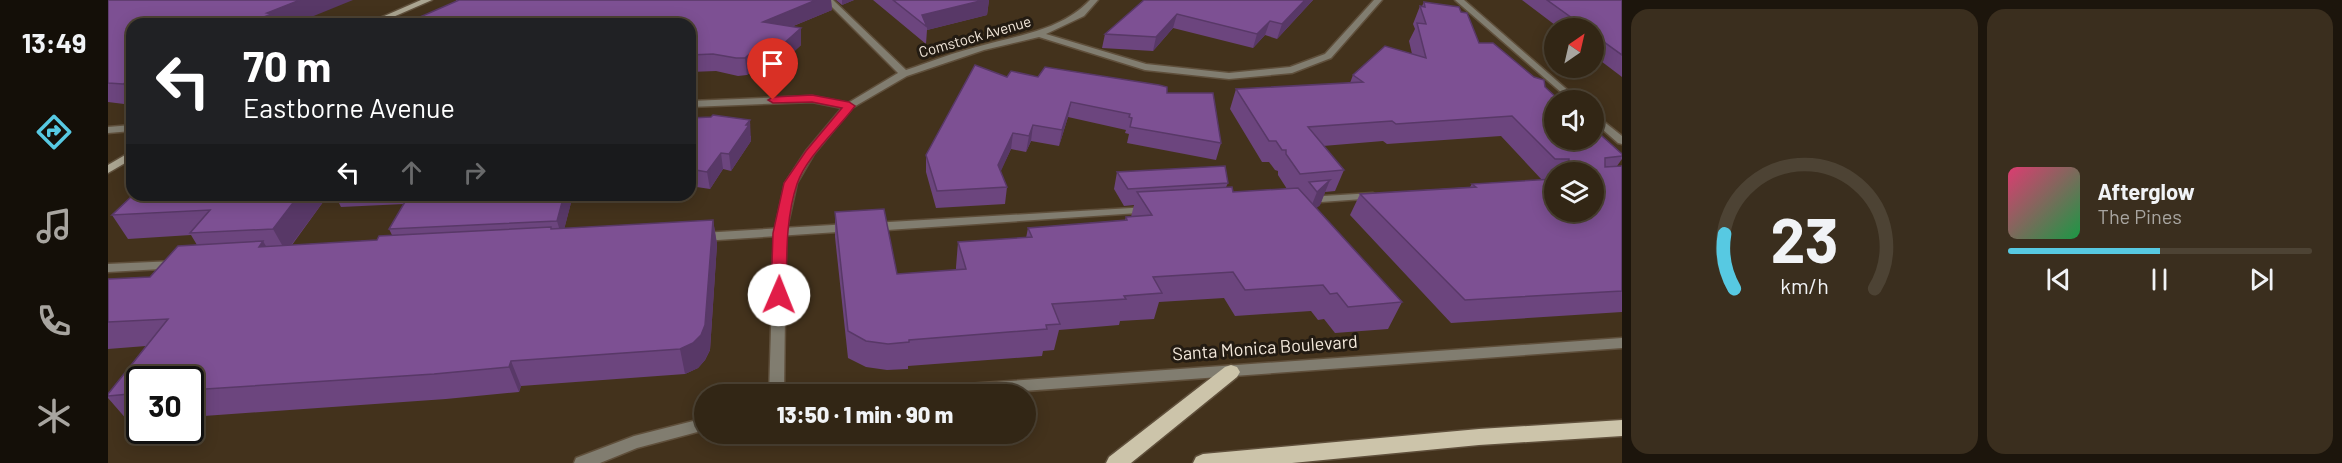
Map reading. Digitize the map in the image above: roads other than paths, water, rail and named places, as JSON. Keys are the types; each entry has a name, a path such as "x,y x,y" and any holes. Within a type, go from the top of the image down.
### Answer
{"main road":[{"path":"384,18 428,0"},
{"path":"108,170 126,158"},
{"path":"1116,463 1231,372"},
{"path":"1203,463 1479,437 1622,428"}],"street":[{"path":"829,0 904,74"},
{"name":"Comstock Avenue","path":"776,384 780,233 791,183 810,153 849,106 904,74 981,48 1039,34 1081,14 1094,0"},
{"path":"1039,34 1145,67 1229,76 1292,70 1328,56 1378,0"},
{"path":"1459,0 1563,90"},
{"path":"696,104 812,99 849,106"},
{"path":"1604,125 1622,141"},
{"path":"108,130 126,128"},
{"path":"1291,201 1387,195"},
{"path":"693,237 1160,209"},
{"path":"108,268 192,264"},
{"name":"Santa Monica Boulevard","path":"1036,385 1622,343"},
{"path":"582,463 634,442 694,427"}]}
